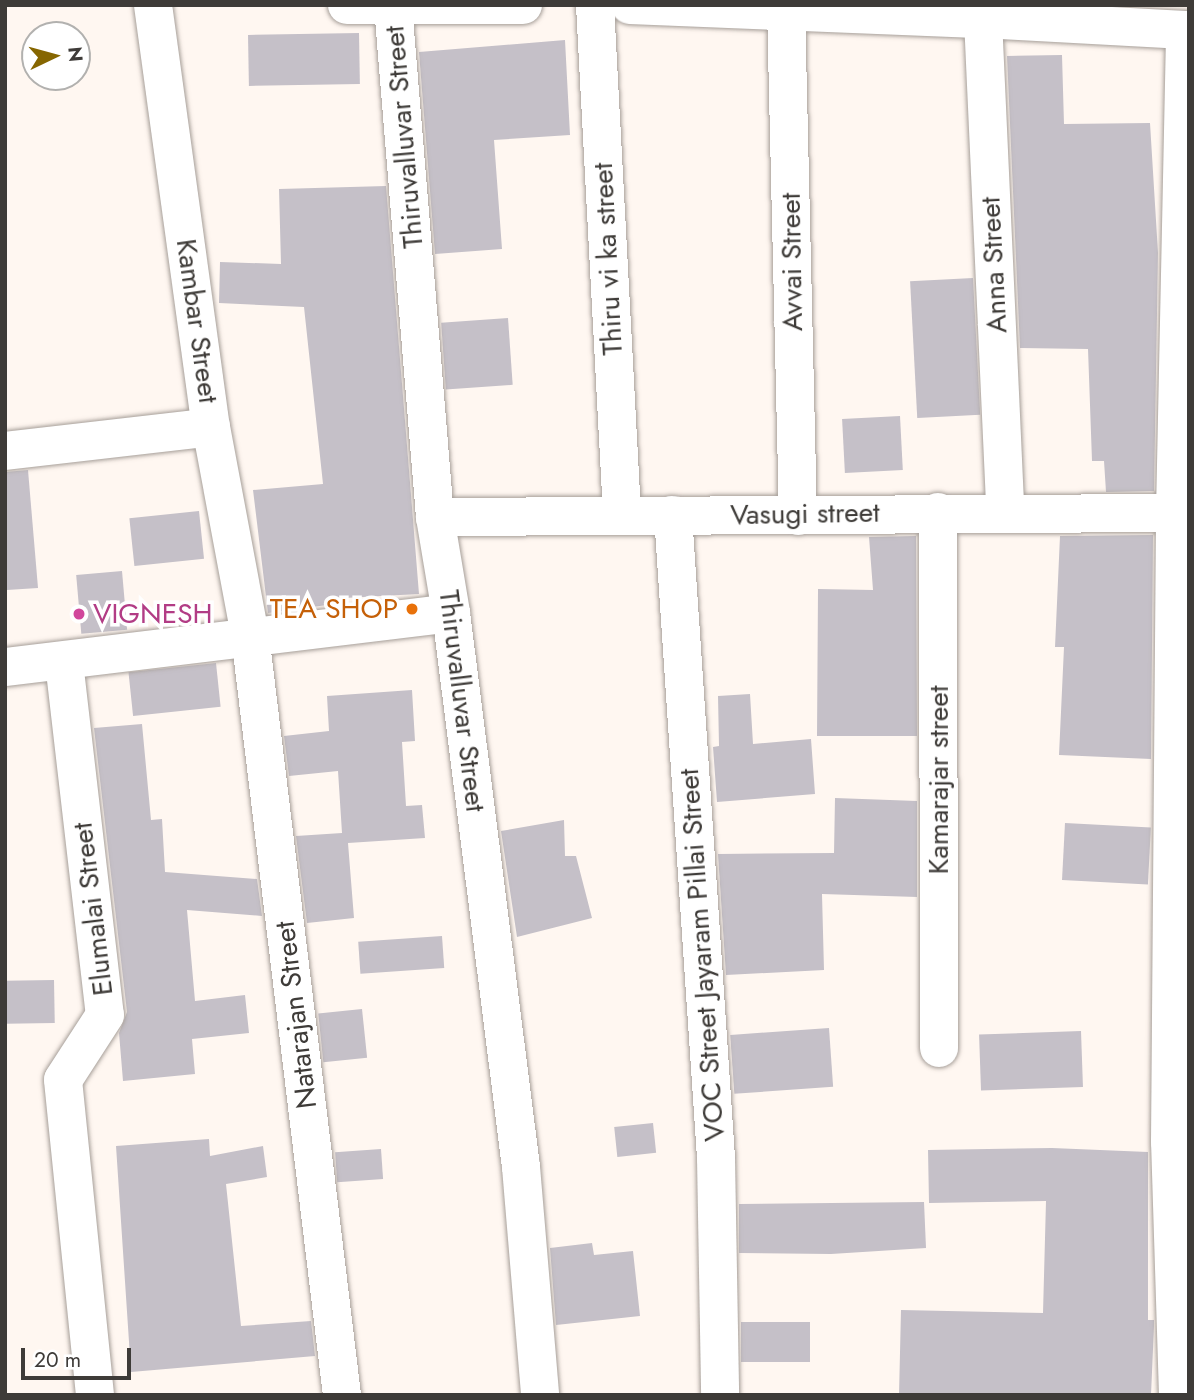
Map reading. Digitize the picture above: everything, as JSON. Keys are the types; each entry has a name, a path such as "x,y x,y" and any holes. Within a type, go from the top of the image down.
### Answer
{"street":[{"name":"Kambar Street","path":"153,5 212,427 250,635"},
{"path":"347,5 523,5"},
{"name":"Thiru vi ka street","path":"595,5 622,513"},
{"path":"630,5 983,12 1187,30 1184,307 1175,513 1170,1142 1178,1395"},
{"name":"Thiruvalluvar Street","path":"393,6 435,517 451,613 520,1167 540,1395"},
{"name":"Avvai Street","path":"786,8 798,516"},
{"name":"Anna Street","path":"983,12 1005,512"},
{"path":"5,451 212,427"},
{"name":"Vasugi street","path":"435,517 622,513 798,516 938,512 1175,513"},
{"name":"Kamarajar street","path":"938,512 939,1048"},
{"name":"VOC Street Jayaram Pillai Street","path":"673,515 716,1158 720,1395"},
{"path":"5,667 64,662 250,635 451,613"},
{"name":"Natarajan Street","path":"250,635 342,1395"},
{"name":"Elumalai Street","path":"64,662 105,1015 63,1080 95,1395"}],"building":[{"path":"359,33 360,84 249,86 248,35"},
{"path":"565,40 570,135 494,140 502,249 435,254 419,52"},
{"path":"1062,55 1064,124 1150,123 1158,253 1154,491 1106,492 1104,461 1092,461 1088,349 1020,348 1007,56"},
{"path":"386,186 419,594 326,599 327,605 268,613 253,490 323,484 304,307 219,303 220,262 281,264 279,189"},
{"path":"973,278 980,415 917,418 910,281"},
{"path":"508,318 513,385 446,390 441,323"},
{"path":"900,416 903,470 845,473 842,419"},
{"path":"28,470 38,588 7,590 5,472"},
{"path":"199,511 204,559 134,566 129,518"},
{"path":"1153,535 1151,759 1059,755 1064,647 1055,647 1060,536"},
{"path":"916,536 917,736 817,736 818,589 873,590 869,537"},
{"path":"122,571 127,630 81,634 76,575"},
{"path":"216,663 221,707 133,716 128,672"},
{"path":"412,690 415,741 402,742 406,806 422,805 425,838 348,843 354,918 307,923 296,836 342,833 338,771 289,776 284,736 329,731 327,696"},
{"path":"750,694 753,744 811,739 815,794 717,802 713,747 719,746 718,696"},
{"path":"142,724 151,820 162,819 165,872 257,879 262,916 187,910 195,1001 245,995 249,1033 192,1039 195,1074 123,1081 119,1033 127,1012 94,728"},
{"path":"835,798 917,801 917,897 822,894 824,970 726,975 718,854 834,853"},
{"path":"564,820 565,856 576,856 592,918 517,937 501,831"},
{"path":"1065,823 1151,828 1148,884 1062,880"},
{"path":"442,936 444,968 360,974 358,942"},
{"path":"54,980 55,1023 6,1024 5,981"},
{"path":"362,1009 367,1058 323,1062 318,1014"},
{"path":"829,1028 833,1087 734,1094 730,1035"},
{"path":"1081,1031 1083,1087 981,1091 979,1035"},
{"path":"653,1123 656,1153 617,1157 614,1127"},
{"path":"209,1139 210,1156 263,1146 267,1177 226,1184 241,1326 311,1321 315,1356 131,1372 116,1146"},
{"path":"1052,1148 1148,1152 1148,1320 1154,1320 1151,1395 899,1395 901,1310 1043,1313 1046,1201 929,1203 928,1150"},
{"path":"381,1149 383,1179 337,1182 335,1152"},
{"path":"924,1202 926,1248 831,1254 739,1253 739,1204"},
{"path":"592,1243 594,1255 633,1251 640,1316 556,1325 550,1248"},
{"path":"741,1322 810,1322 810,1362 741,1362"}],"place":[{"name":"TEA SHOP","path":"412,609"},
{"name":"VIGNESH","path":"79,614"}]}
